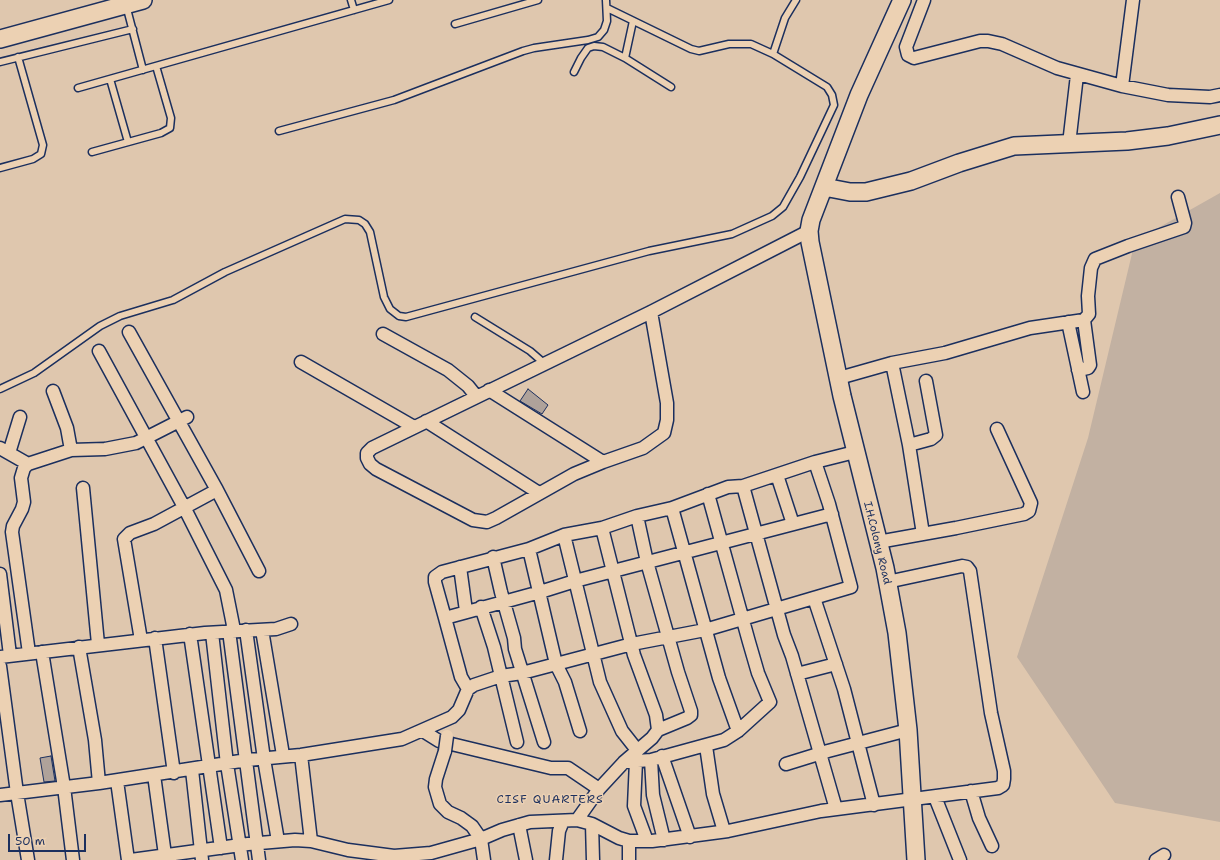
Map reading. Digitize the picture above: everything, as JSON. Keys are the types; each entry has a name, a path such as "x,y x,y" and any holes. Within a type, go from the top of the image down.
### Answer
{"street":[{"path":"0,39 143,0"},
{"path":"651,312 667,402 667,420 664,433 643,448 574,474 487,522 473,520 376,469 370,464 367,458 367,453 372,448 426,420 651,312 809,231 811,220 859,95 902,0"},
{"path":"924,0 906,46 908,55 911,57 923,57 980,41 988,41 1002,44 1077,75 1122,86 1168,95 1220,96"},
{"path":"1122,86 1129,42 1133,0"},
{"path":"1070,133 1077,75"},
{"path":"824,187 850,192 866,192 886,188 1014,146 1070,133 1154,138 1220,125"},
{"path":"839,378 892,363 945,353 1030,328 1084,320 1089,314 1088,296 1091,268 1095,260 1128,246 1184,227 1185,223 1178,197"},
{"name":"I.H.Colony Road","path":"809,231 810,242 855,452 888,582 898,633 908,730 916,860"},
{"path":"1078,370 1088,368 1090,365 1084,320"},
{"path":"1068,322 1083,392"},
{"path":"129,332 183,419 217,490 259,571"},
{"path":"383,334 448,370 468,386 476,396"},
{"path":"99,351 184,507 227,594 237,630 264,759 278,842"},
{"path":"302,362 414,427"},
{"path":"892,363 909,445 923,534"},
{"path":"909,445 932,439 936,435 926,381"},
{"path":"489,390 603,462"},
{"path":"53,391 67,428 71,450"},
{"path":"20,417 8,449 34,462"},
{"path":"29,653 12,532 13,526 24,502 21,472 34,462 71,450 120,447 136,443 183,419"},
{"path":"426,420 539,493"},
{"path":"878,542 1024,514 1029,511 1030,503 997,429"},
{"path":"468,689 461,677 435,582 435,576 442,572 493,557 528,549 564,535 602,528 637,516 672,508 728,487 743,486 815,462 855,452"},
{"path":"0,795 117,781 174,773 246,760 264,759 402,739 420,733 456,714 468,689 474,684 632,644 705,630 743,617 777,609 851,587 832,514 815,462"},
{"path":"777,475 793,524"},
{"path":"743,486 755,534 836,809"},
{"path":"83,488 98,644"},
{"path":"141,640 124,542 126,536 217,490"},
{"path":"632,758 657,758 724,740 738,731 770,702 758,673 708,494"},
{"path":"672,508 718,678 738,731"},
{"path":"446,618 574,581 684,554 832,514"},
{"path":"577,820 599,789 652,738 658,730 691,715 689,703 668,638 647,562 637,516"},
{"path":"602,528 632,644 656,714 658,730"},
{"path":"564,535 574,581 600,682 632,758 634,806 647,842"},
{"path":"528,549 540,592 556,664 565,682 580,731"},
{"path":"493,557 522,673 544,742"},
{"path":"131,860 166,855 201,856 221,848 257,843 312,841 385,857 431,853 481,839 502,830 530,822 577,820 592,824 629,841 647,842 690,838 724,832 784,817 836,809 998,788 1002,785 1004,779 991,712 970,571 967,567 962,566 888,582"},
{"path":"460,567 466,611"},
{"path":"0,574 5,656 190,634 237,630 276,629 290,624"},
{"path":"814,598 836,664 874,804"},
{"path":"481,607 501,676 517,742"},
{"path":"237,630 246,760 259,860"},
{"path":"262,630 283,756"},
{"path":"212,633 227,764 241,845 242,860"},
{"path":"190,634 221,848"},
{"path":"155,638 174,773"},
{"path":"79,647 96,740 98,783"},
{"path":"42,652 64,787 73,860"},
{"path":"797,674 836,664"},
{"path":"0,666 17,793 28,860"},
{"path":"444,721 447,736 445,751 435,787 440,804 448,812 467,822 481,839 484,860"},
{"path":"786,764 908,730"},
{"path":"420,733 439,741 551,768 568,768 599,789"},
{"path":"706,746 713,794 724,832"},
{"path":"300,754 312,841"},
{"path":"657,758 690,838"},
{"path":"657,758 653,795 664,840"},
{"path":"192,770 201,856"},
{"path":"154,775 166,855"},
{"path":"117,781 128,860"},
{"path":"971,791 979,818 992,846"},
{"path":"935,797 960,860"},
{"path":"556,860 559,831 563,821"},
{"path":"592,824 593,860"},
{"path":"519,825 526,860"},
{"path":"629,841 629,860"}],"lane":[{"path":"351,0 354,10"},
{"path":"78,88 390,0"},
{"path":"512,0 514,7"},
{"path":"455,24 538,0"},
{"path":"279,131 394,100 523,51 598,37 604,30 607,21 606,0"},
{"path":"773,54 785,18 796,0"},
{"path":"126,5 143,70"},
{"path":"0,389 34,373 100,326 120,316 173,300 225,272 345,220 359,220 365,224 370,232 384,297 390,309 398,316 406,317 649,251 720,237 753,225 772,216 783,207 800,177 834,105 832,95 827,87 773,54 751,44 736,44 700,51 691,49 607,8"},
{"path":"625,58 633,21"},
{"path":"0,62 133,29"},
{"path":"574,72 588,48 594,46 603,47 625,58 671,87"},
{"path":"0,168 33,159 41,154 43,145 18,57"},
{"path":"92,152 161,133 170,128 171,118 156,66"},
{"path":"110,79 128,142"},
{"path":"475,317 530,350 545,364"}],"shaded area":[{"path":"1220,193 1220,822 1115,803 1017,657 1088,438 1135,241"}],"building":[{"path":"528,389 548,405 542,414 520,401"},
{"path":"51,756 55,781 44,782 40,758"}],"district":[{"name":"CISF QUARTERS","path":"550,800"}]}
